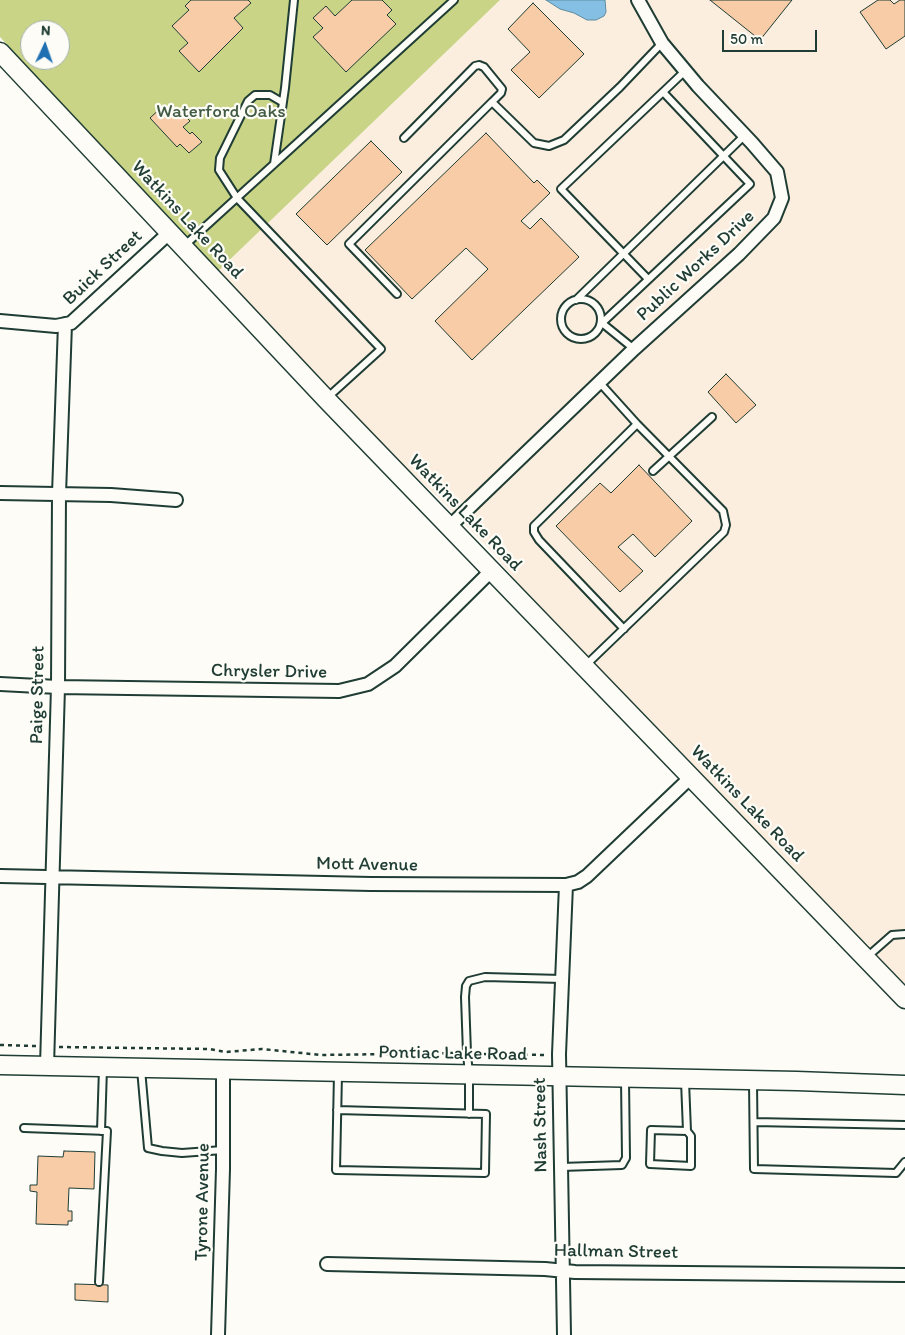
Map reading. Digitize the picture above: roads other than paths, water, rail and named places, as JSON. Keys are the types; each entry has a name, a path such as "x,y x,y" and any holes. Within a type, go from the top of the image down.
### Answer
{"street":[{"name":"Public Works Drive","path":"449,527 634,350 739,254 774,218 782,198 777,172 662,43 641,1"},
{"name":"Watkins Lake Road","path":"0,52 326,399 905,999"},
{"name":"Buick Street","path":"0,321 56,326 71,323 170,233"},
{"name":"Paige Street","path":"46,1066 58,687 59,494 65,324"},
{"path":"0,493 111,495 176,500"},
{"name":"Chrysler Drive","path":"0,684 58,687 339,691 368,684 395,666 491,571"},
{"name":"Mott Avenue","path":"0,876 371,884 566,885 578,882 587,876 691,777"},
{"name":"Nash Street","path":"564,1335 559,1077 566,885"},
{"name":"Pontiac Lake Road","path":"0,1065 753,1080 905,1085"},
{"name":"Tyrone Avenue","path":"218,1335 223,1150 223,1070"},
{"name":"Hallman Street","path":"327,1264 563,1270 905,1275"}],"lane":[{"path":"274,164 294,0"},
{"path":"183,247 454,0"},
{"path":"492,102 534,143 550,146 564,140 620,87 662,43"},
{"path":"397,294 349,244 501,93 502,89 484,67 474,66 404,138"},
{"path":"648,279 561,189 685,71"},
{"path":"634,350 602,323 599,309 595,304 582,299 576,300 570,302 562,313 561,320 566,332 571,336 583,339 595,334 602,323 750,184 663,92"},
{"path":"282,102 270,96 255,95 248,101 220,158 219,170 237,198 381,349 326,399"},
{"path":"576,300 745,135"},
{"path":"584,667 724,532 726,525 723,511 637,424 600,383"},
{"path":"653,471 712,417"},
{"path":"624,629 539,540 534,532 534,526 637,424"},
{"path":"866,958 892,935 905,934"},
{"path":"468,1114 469,1075 466,1053 465,997 466,986 469,981 485,977 562,980"},
{"path":"101,1131 103,1067"},
{"path":"140,1068 148,1148 182,1153 223,1150"},
{"path":"338,1072 336,1170 485,1173 486,1114 338,1110"},
{"path":"561,1167 622,1165 626,1158 624,1078"},
{"path":"685,1080 687,1131 691,1136 691,1166 650,1164 651,1130 687,1131"},
{"path":"753,1080 754,1170 896,1173 905,1162"},
{"path":"754,1122 905,1125"},
{"path":"24,1128 107,1131 99,1282"}],"water":[{"path":"546,0 605,0 606,12 604,16 596,20 587,20 574,13 560,9"}],"park label":[{"name":"Waterford Oaks","path":"221,112"}]}
